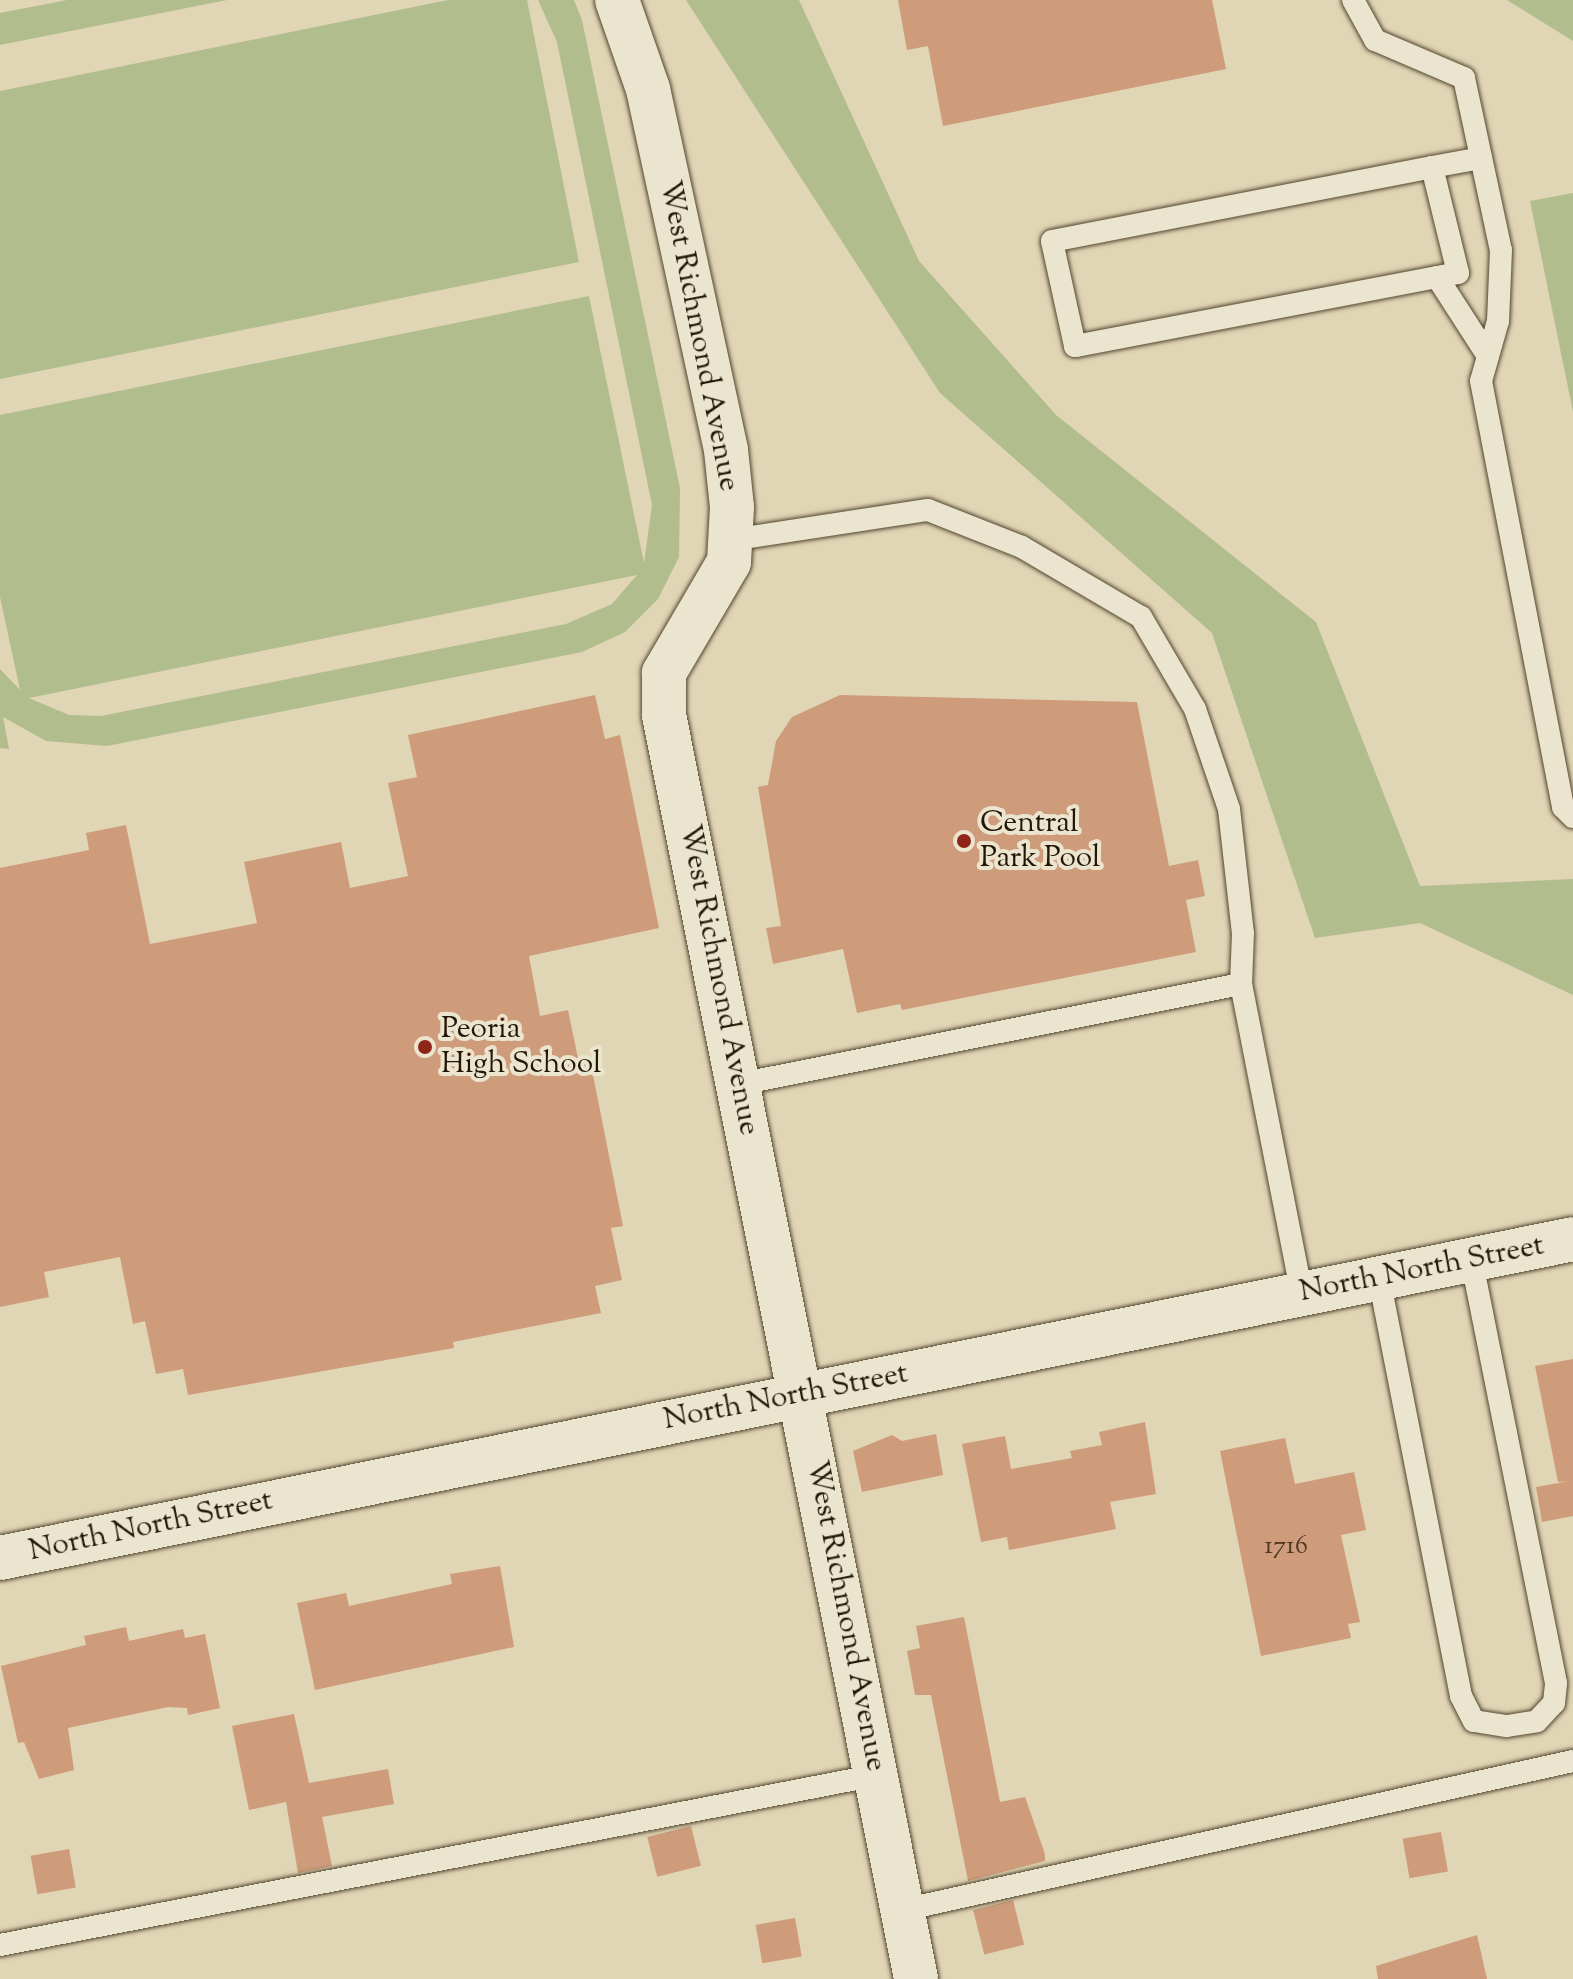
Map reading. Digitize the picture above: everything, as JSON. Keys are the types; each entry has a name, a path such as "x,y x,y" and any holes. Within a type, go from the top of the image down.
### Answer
{"street":[{"name":"West Richmond Avenue","path":"617,0 648,89 726,450 731,540 717,590 676,646 662,694 916,1979"},
{"name":"North North Street","path":"0,1558 1573,1239"}],"lane":[{"path":"1353,0 1375,40 1464,78 1501,250 1498,321 1481,381 1563,807 1573,817"},
{"path":"1432,167 1458,273 1075,346 1052,241 1432,167 1481,158"},
{"path":"1437,277 1488,356"},
{"path":"731,540 928,510 1022,547 1141,617 1195,709 1229,809 1243,933 1241,984 1302,1294"},
{"path":"739,1084 1241,984"},
{"path":"1379,1278 1461,1696 1474,1721 1507,1726 1537,1721 1554,1703 1556,1683 1471,1259"},
{"path":"903,1910 1573,1761"},
{"path":"0,1945 877,1775"}],"green space":[{"path":"67,0 227,0 0,45 0,13"},
{"path":"448,0 527,0 579,262 0,379 0,91"},
{"path":"538,0 574,0 582,20 680,488 679,557 658,599 625,632 582,652 107,746 46,741 3,717 9,749 0,748 0,669 20,690 0,597 0,415 589,296 644,563 652,505 557,42","holes":["637,575 612,604 566,624 101,716 69,715 29,698"]},
{"path":"686,0 799,0 919,261 1056,415 1316,622 1420,886 1573,879 1573,995 1420,923 1315,938 1212,633 940,393"},
{"path":"1507,0 1573,0 1573,41"},
{"path":"1573,193 1573,412 1530,201"}],"building":[{"path":"898,0 1212,0 1226,69 943,126 928,46 907,50"},
{"name":"Peoria High School","path":"595,695 605,739 620,735 659,928 529,956 540,1016 568,1010 579,1063 590,1060 623,1226 611,1228 622,1280 595,1286 601,1313 453,1342 454,1348 188,1395 183,1369 156,1374 145,1321 133,1324 120,1257 44,1272 49,1297 0,1307 0,868 89,850 86,833 126,825 150,944 257,923 244,862 341,842 350,888 408,876 388,783 417,777 408,735"},
{"name":"Central Park Pool","path":"840,695 1137,702 1169,866 1198,860 1205,896 1186,900 1196,952 902,1010 900,1004 857,1013 843,949 773,964 766,928 781,926 758,787 768,785 776,741 792,717"},
{"path":"1573,1359 1573,1516 1542,1522 1536,1487 1569,1481 1558,1482 1535,1366"},
{"path":"1145,1422 1156,1494 1110,1502 1116,1529 1009,1550 1007,1537 981,1542 962,1444 1005,1436 1011,1469 1072,1458 1070,1451 1102,1445 1099,1432"},
{"path":"936,1434 943,1475 862,1492 853,1451 892,1435 902,1441"},
{"path":"1285,1438 1295,1484 1354,1472 1366,1530 1341,1535 1360,1622 1348,1624 1351,1638 1261,1656 1220,1451"},
{"path":"500,1566 514,1647 315,1690 297,1603 346,1593 349,1606 452,1584 450,1574"},
{"path":"964,1617 1000,1802 1025,1797 1045,1854 1045,1861 968,1881 931,1695 915,1695 907,1651 920,1648 916,1626"},
{"path":"126,1627 129,1641 183,1629 185,1638 205,1634 220,1708 188,1715 187,1708 168,1707 68,1728 74,1770 39,1779 24,1742 18,1743 1,1666 86,1645 84,1636"},
{"path":"294,1714 309,1783 388,1769 394,1804 322,1817 332,1866 298,1873 286,1802 249,1810 232,1726"},
{"path":"691,1826 701,1866 657,1877 647,1837"},
{"path":"1441,1832 1448,1871 1410,1878 1403,1839"},
{"path":"69,1849 76,1887 37,1894 31,1856"},
{"path":"1013,1900 1024,1945 984,1955 973,1910"},
{"path":"795,1918 802,1956 762,1963 756,1925"},
{"path":"1477,1935 1487,1979 1378,1979 1376,1966"}],"place":[{"name":"Central Park Pool","path":"964,841"},
{"name":"Peoria High School","path":"425,1047"}]}
